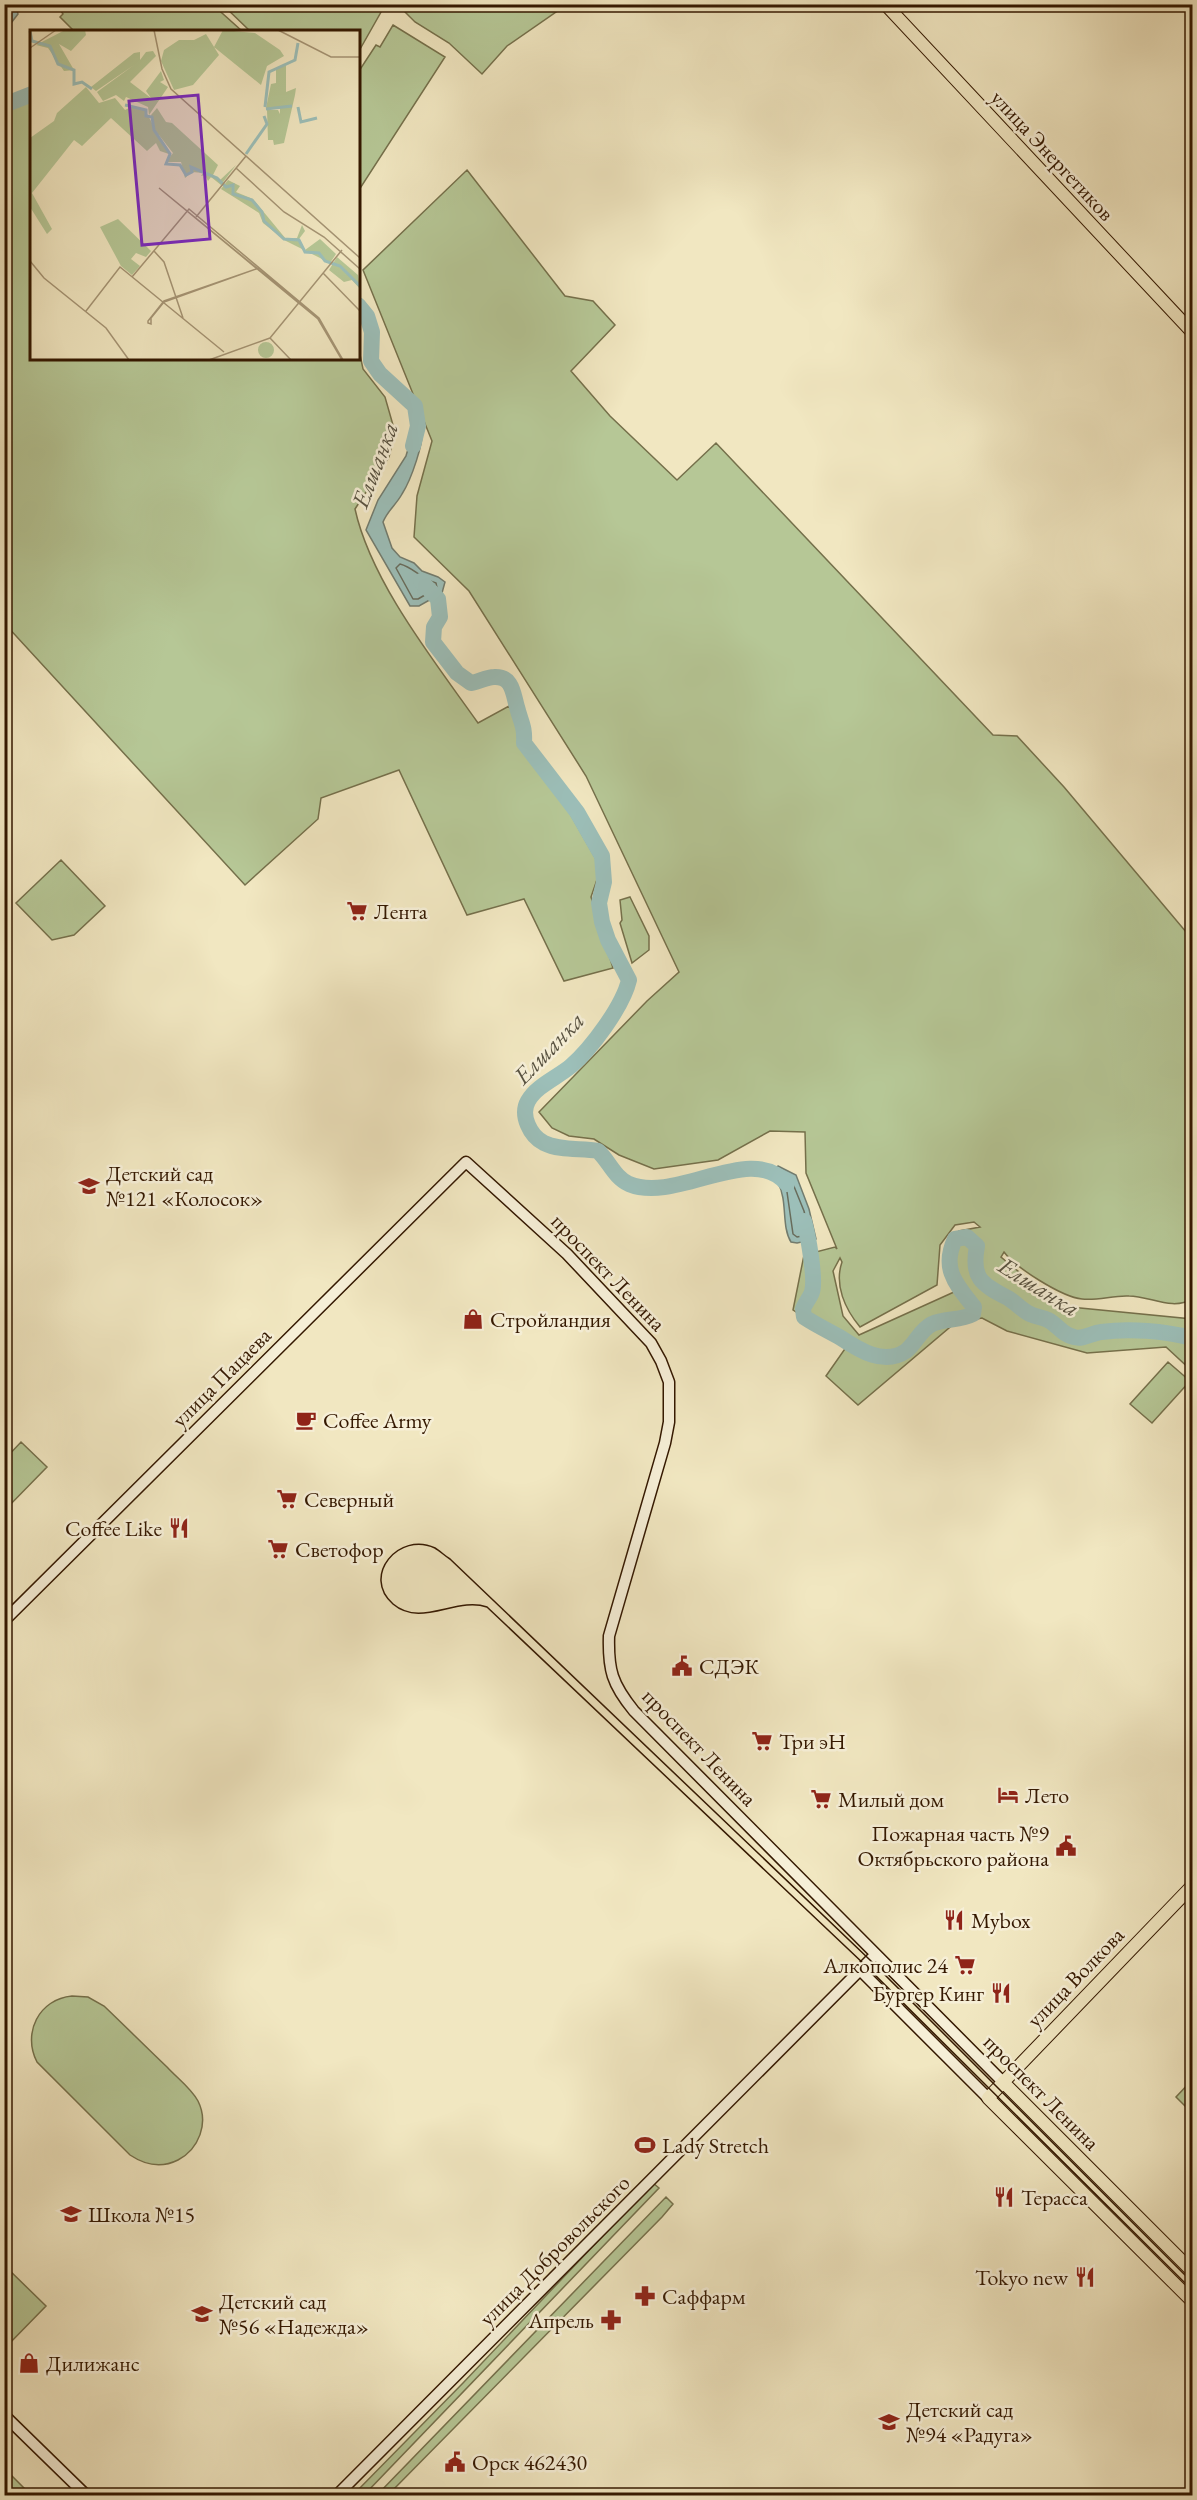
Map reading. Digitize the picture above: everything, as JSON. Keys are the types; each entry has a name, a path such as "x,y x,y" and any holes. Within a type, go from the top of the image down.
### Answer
{"main road":[{"name":"улица Энергетиков","path":"885,4 1192,332"},
{"name":"улица Волкова","path":"988,2097 1192,1886"},
{"name":"проспект Ленина","path":"1003,2082 1192,2271"},
{"name":"проспект Ленина","path":"988,2097 1192,2301"}],"street":[{"name":"улица Пацаева","path":"4,1621 466,1161"},
{"name":"проспект Ленина","path":"466,1161 567,1254 651,1343 669,1382 669,1422 665,1443 609,1636 609,1660 613,1680 634,1711 1003,2082"},
{"name":"улица Добровольского","path":"336,2496 875,1955"},
{"name":"проспект Ленина","path":"860,1970 988,2097"},
{"path":"4,2415 87,2496"}],"green space":[{"path":"401,4 566,5 507,46 482,74 449,43 415,22 399,6"},
{"path":"57,5 213,5 241,30 73,30 60,17 63,14"},
{"path":"223,5 385,5 360,49 360,30 249,30"},
{"path":"393,25 445,57 360,188 360,69 376,45 380,47"},
{"path":"30,101 30,360 360,360 360,355 363,369 385,397 395,432 389,457 355,509 363,537 375,565 406,620 478,723 509,706 601,868 591,897 613,968 564,981 524,899 467,915 399,770 321,798 318,819 245,885 5,624 5,108"},
{"path":"467,170 565,296 593,301 615,325 571,371 610,416 677,480 716,443 993,735 1017,736 1064,787 1192,939 1192,1299 1177,1304 1129,1296 1082,1299 1063,1293 1040,1281 1018,1266 1004,1252 1001,1257 1060,1306 1192,1319 1192,1371 1166,1347 1087,1353 1007,1331 982,1318 955,1323 858,1405 826,1376 847,1346 793,1310 804,1255 835,1247 837,1249 806,1173 805,1132 770,1131 718,1160 654,1169 619,1155 594,1139 569,1136 552,1128 539,1112 647,1001 679,972 586,776 469,591 414,537 417,496 432,441 363,270","holes":["974,1222 980,1227 959,1231 945,1254 954,1292 859,1335 843,1316 833,1271 840,1258 842,1262 839,1279 842,1296 860,1327 937,1285 940,1245 955,1225"]},
{"path":"61,860 105,906 74,935 52,940 16,903"},
{"path":"630,897 649,936 649,950 632,963 620,923 622,920 620,900"},
{"path":"1168,1362 1190,1381 1152,1423 1130,1404"},
{"path":"21,1442 47,1467 5,1510 5,1459"},
{"path":"72,1996 88,1997 104,2006 195,2096 201,2109 200,2135 192,2149 178,2160 160,2165 142,2161 130,2155 37,2062 32,2040 36,2019 50,2003"},
{"path":"1192,2080 1192,2113 1176,2097"},
{"path":"653,2183 659,2188 364,2495 352,2496 463,2383"},
{"path":"666,2197 673,2204 662,2217 388,2495 377,2495"},
{"path":"5,2266 46,2306 4,2348"},
{"path":"5,2469 31,2495 5,2495"}],"water":[{"path":"5,4 16,5 18,14 5,31"},
{"path":"419,425 422,426 421,441 413,470 406,488 383,522 392,548 400,557 445,582 442,593 419,606 410,606 366,530 378,500 406,456"},
{"path":"778,1166 796,1175 809,1209 816,1239 791,1242 786,1229 781,1190 771,1170"}],"waterway":[{"name":"Елшанка","path":"4,105 30,95"},
{"name":"Елшанка","path":"360,307 367,316 372,332 371,361 380,374 415,406 418,426 413,446"},
{"name":"Елшанка","path":"421,581 438,599 440,617 434,627 433,642 457,673 471,683 494,677 500,677 509,683 524,732 524,743 577,812 602,856 604,882 599,903 602,922 608,940 629,980 613,1014 588,1049 571,1066 536,1091 528,1101 526,1119 534,1135 550,1146 598,1151 624,1181 648,1188 669,1186 734,1170 754,1169 772,1172 787,1184"},
{"name":"Елшанка","path":"804,1221 813,1277 812,1292 803,1309 804,1317 872,1355 881,1357 898,1355 906,1351 932,1324 973,1314 974,1307 956,1283 950,1268 951,1250 955,1239 967,1237 977,1246 977,1273 985,1284 1032,1315 1055,1324 1070,1336 1081,1338 1101,1332 1135,1330 1192,1338"}],"tram line":[{"path":"1192,2282 870,1960 450,1559 435,1548 422,1544 397,1551 388,1559 381,1581 384,1593 393,1604 404,1611 427,1613 464,1605 487,1607 865,1965 1192,2290"}],"place":[{"name":"Лента","path":"357,911"},
{"name":"Детский сад №121 «Колосок»","path":"89,1186"},
{"name":"Стройландия","path":"473,1319"},
{"name":"Coffee Army","path":"306,1420"},
{"name":"Северный","path":"287,1499"},
{"name":"Coffee Like","path":"179,1528"},
{"name":"Светофор","path":"278,1549"},
{"name":"СДЭК","path":"682,1666"},
{"name":"Три эН","path":"762,1741"},
{"name":"Лето","path":"1008,1795"},
{"name":"Милый дом","path":"821,1799"},
{"name":"Пожарная часть №9 Октябрьского района","path":"1066,1846"},
{"name":"Mybox","path":"954,1920"},
{"name":"Алкополис 24","path":"965,1965"},
{"name":"Бургер Кинг","path":"1001,1993"},
{"name":"Lady Stretch","path":"645,2145"},
{"name":"Терасса","path":"1004,2197"},
{"name":"Школа №15","path":"71,2214"},
{"name":"Tokyo new","path":"1085,2277"},
{"name":"Саффарм","path":"645,2296"},
{"name":"Детский сад №56 «Надежда»","path":"202,2314"},
{"name":"Апрель","path":"611,2320"},
{"name":"Дилижанс","path":"29,2363"},
{"name":"Детский сад №94 «Радуга»","path":"889,2422"},
{"name":"Орск 462430","path":"455,2462"}]}
